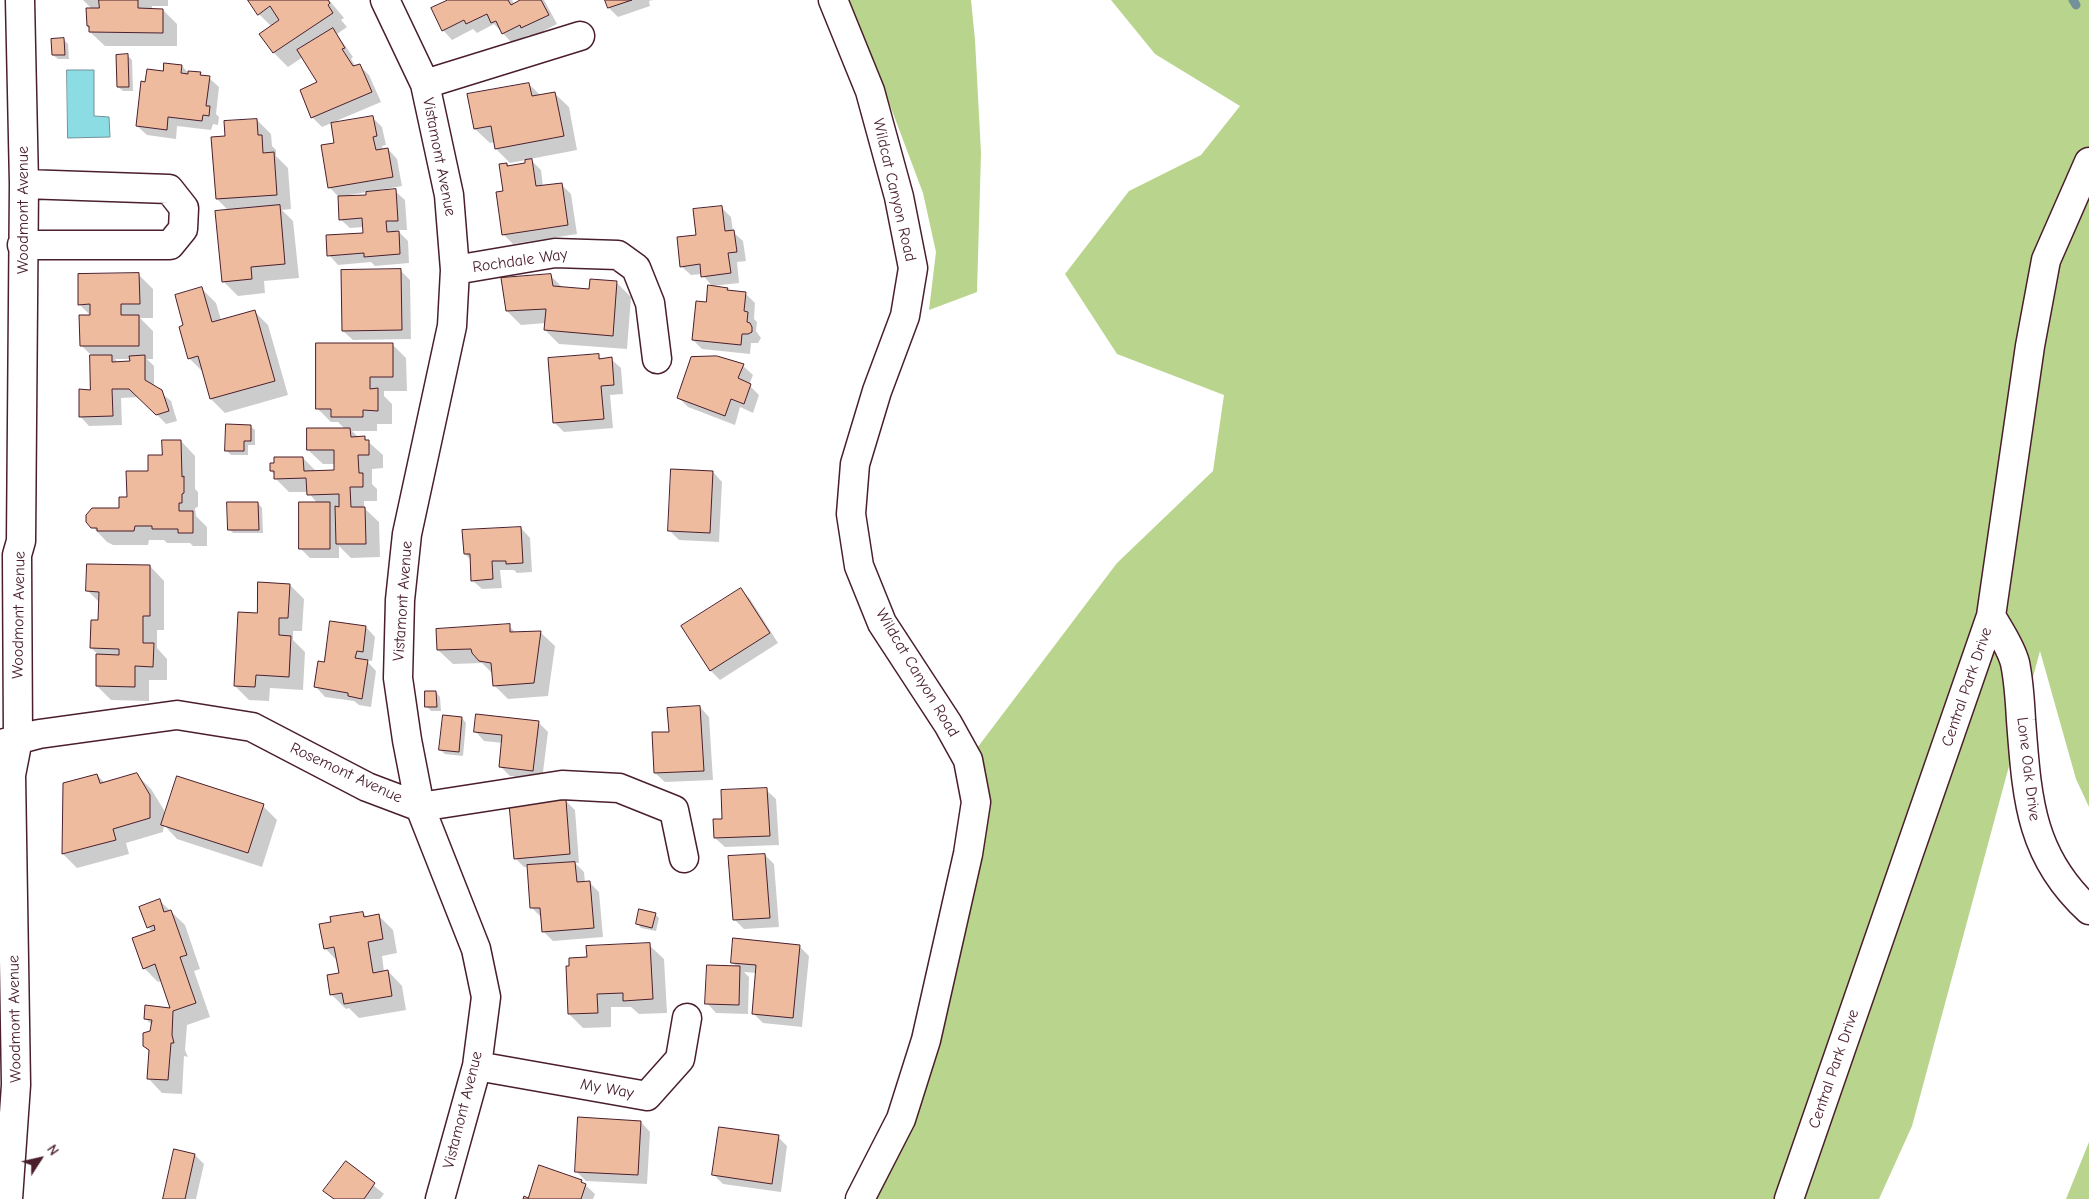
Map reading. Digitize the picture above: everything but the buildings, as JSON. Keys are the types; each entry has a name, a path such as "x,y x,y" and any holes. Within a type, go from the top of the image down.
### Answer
{"street":[{"name":"Woodmont Avenue","path":"8,1199 16,1085 9,742 16,555 21,541 24,184 20,0"},
{"name":"Vistamont Avenue","path":"385,0 425,84 449,195 455,270 452,326 407,534 400,600 398,678 407,740 420,807 476,949 486,997 477,1066 440,1199"},
{"name":"Wildcat Canyon Road","path":"833,0 870,91 899,197 912,268 905,316 877,391 856,464 851,514 859,566 882,624 948,724 968,760 976,802 968,854 926,1040 901,1119 860,1199"},
{"path":"425,84 580,36"},
{"name":"Central Park Drive","path":"1789,1199 1991,616 2029,355 2046,260 2089,162"},
{"path":"22,245 170,244 183,229 184,208 169,189 24,184"},
{"name":"Rochdale Way","path":"455,270 555,253 618,255 636,268 650,302 657,359"},
{"name":"Lone Oak Drive","path":"1991,616 2015,661 2026,785 2036,831 2050,862 2074,896 2089,910"},
{"name":"Rosemont Avenue","path":"9,742 177,715 252,727 367,787 420,807 562,785 619,788 674,810 684,858"},
{"name":"My Way","path":"477,1066 647,1096 680,1059 687,1018"}],"green space":[{"path":"847,0 971,0 981,153 977,292 929,310 936,252 923,193 876,68"},
{"path":"1111,0 2089,0 2089,807 2076,779 2040,651 1912,1126 1879,1199 860,1199 901,1119 968,854 968,760 1117,563 1213,471 1224,395 1117,354 1065,274 1129,191 1201,155 1240,106 1155,54"},
{"path":"2089,1142 2089,1199 2066,1199"}],"water":[{"path":"67,70 94,70 94,116 109,117 110,137 68,138"}],"waterway":[{"path":"2073,0 2076,5"}]}
